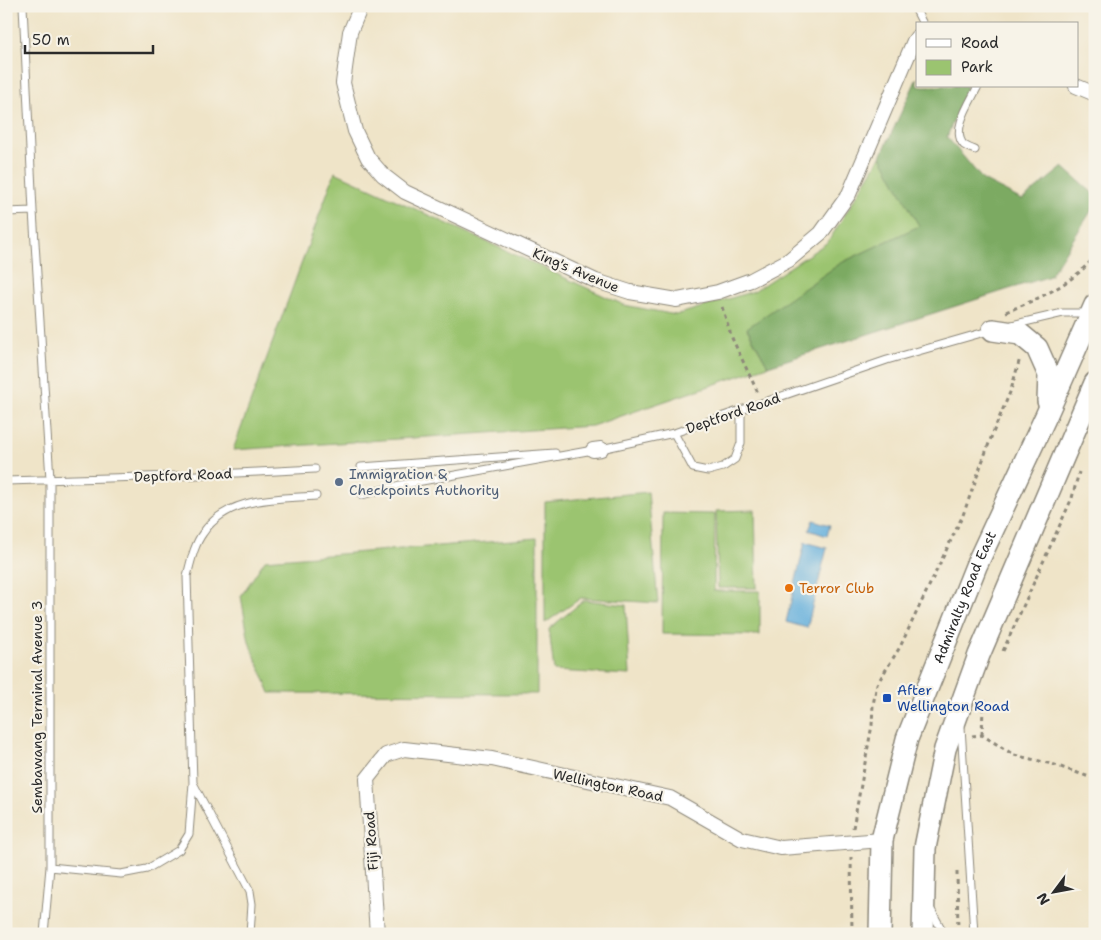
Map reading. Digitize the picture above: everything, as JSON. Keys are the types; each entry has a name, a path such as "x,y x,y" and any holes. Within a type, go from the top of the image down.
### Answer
{"main road":[{"name":"Admiralty Road East","path":"880,934 882,840 907,739 976,566 1094,311"},
{"path":"993,330 1020,334 1037,348 1049,375 1046,416"},
{"path":"923,934 925,848 945,749 979,655 1095,383"}],"street":[{"name":"King's Avenue","path":"361,6 350,32 343,84 355,131 368,158 383,175 405,192 596,281 630,292 677,300 718,292 751,280 789,260 821,233 849,194 916,38"},
{"path":"1078,87 1095,94"},
{"name":"Wellington Road","path":"386,755 404,749 492,759 670,798 742,838 781,848 882,840"},
{"name":"Fiji Road","path":"377,934 367,779 386,755"}],"lane":[{"name":"Sembawang Terminal Avenue 3","path":"23,6 33,211 50,480 50,867 44,934"},
{"path":"914,6 922,22"},
{"path":"975,150 965,145 959,135 959,126 977,88"},
{"path":"6,212 33,211"},
{"name":"Deptford Road","path":"361,468 597,450 674,433 887,360 993,330 1063,313 1094,311"},
{"path":"674,433 693,468 708,471 723,467 735,459 741,443 741,411"},
{"path":"362,495 400,485 597,450"},
{"name":"Deptford Road","path":"6,481 177,476 315,469"},
{"path":"50,867 121,874 147,869 179,850 189,834 193,783 187,576 193,554 203,532 224,512 249,501 316,496"},
{"path":"960,711 974,934"},
{"path":"193,783 250,891 252,904 250,934"},
{"path":"923,897 944,934"}],"path":[{"path":"1057,288 1086,267 1095,256"},
{"path":"718,292 732,338 762,403"},
{"path":"852,934 851,842 872,725 877,684 900,647 964,516 992,435 1011,390 1020,355"},
{"path":"1002,653 1072,498 1080,470"},
{"path":"982,735 982,707 989,689"},
{"path":"961,736 982,735 1014,755 1052,764 1095,778"}],"green space":[{"path":"916,80 916,88 966,88 947,137 983,180 1022,200 1063,167 1095,195 1095,205 1050,276 768,366 747,328 841,263 919,226 881,156"},
{"path":"881,156 920,226 841,263 747,329 768,366 592,426 233,450 335,172 624,305 676,315 754,291 828,242"},
{"path":"648,492 658,603 581,598 545,623 545,502"},
{"path":"755,510 757,588 718,588 716,511"},
{"path":"663,513 715,514 714,591 760,591 760,635 662,634"},
{"path":"537,538 537,694 270,693 249,642 241,596 265,560"},
{"path":"584,600 626,605 630,675 554,671 549,629"}],"water":[{"path":"813,520 830,525 827,536 809,530"},
{"path":"805,542 827,548 807,628 786,622"}],"place":[{"name":"Immigration & Checkpoints Authority","path":"339,482"},
{"name":"Terror Club","path":"789,588"},
{"name":"After Wellington Road","path":"887,698"}]}
